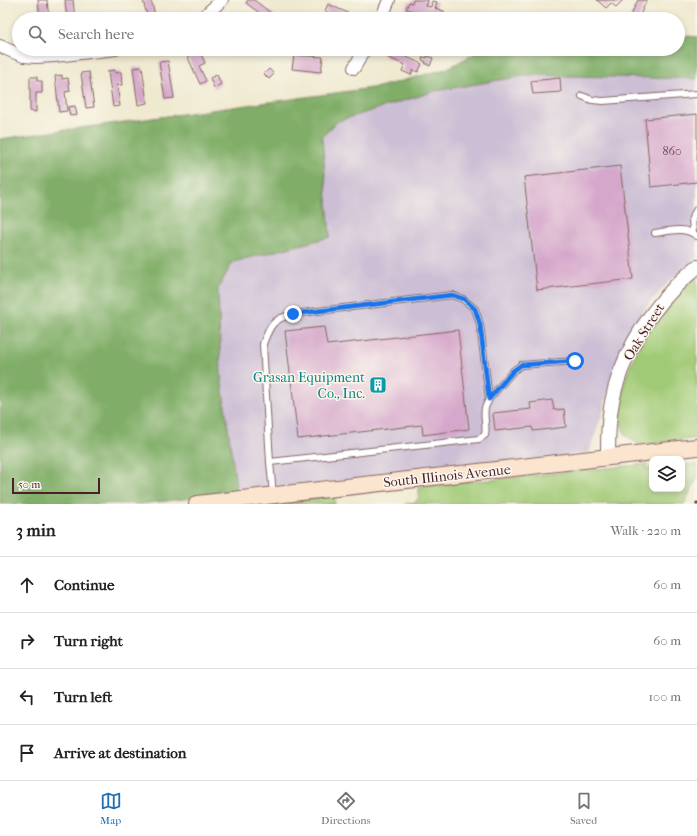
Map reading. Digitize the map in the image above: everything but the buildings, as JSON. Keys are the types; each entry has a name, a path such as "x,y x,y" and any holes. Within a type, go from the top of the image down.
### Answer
{"main road":[{"name":"South Illinois Avenue","path":"197,504 697,448"}],"street":[{"path":"209,12 222,0"},
{"path":"384,12 388,0"},
{"path":"0,46 12,52"},
{"path":"24,56 54,56"},
{"path":"354,68 361,56"},
{"name":"Oak Street","path":"608,458 608,427 612,402 624,363 640,332 651,316 675,287 697,267"}],"lane":[{"path":"582,96 592,100 603,101 697,94"},
{"path":"695,235 692,218 697,209"},
{"path":"655,233 684,230 695,235"},
{"path":"273,495 263,344 267,331 273,323 282,317 293,314 452,295 464,299 475,309 480,324 489,399"},
{"path":"270,462 479,439 485,435 485,409 489,399 513,371 521,365 575,361"}],"shaded area":[{"path":"529,75 697,79 697,257 664,287 648,305 625,342 615,365 602,414 589,453 237,493 221,376 218,288 233,262 329,237 322,137 338,121 435,91"}],"green space":[{"path":"685,36 697,37 697,79 529,75 435,91 338,121 322,137 330,237 233,262 218,288 221,376 237,493 141,504 0,504 0,139 379,87 446,69 470,56 685,56"},
{"path":"697,276 697,438 641,445 627,436 623,429 621,411 623,392 628,373 635,355 657,320 683,289"},
{"path":"647,464 645,469 649,468 649,492 685,492 685,465 697,464 697,478 684,504 405,504 416,502 419,497 419,487"},
{"path":"334,496 335,504 258,504"}],"place":[{"name":"Grasan Equipment Co., Inc.","path":"378,385"}],"route":[{"path":"293,314 452,295 464,299 475,309 480,324 489,399 513,371 521,365 575,361"}]}
